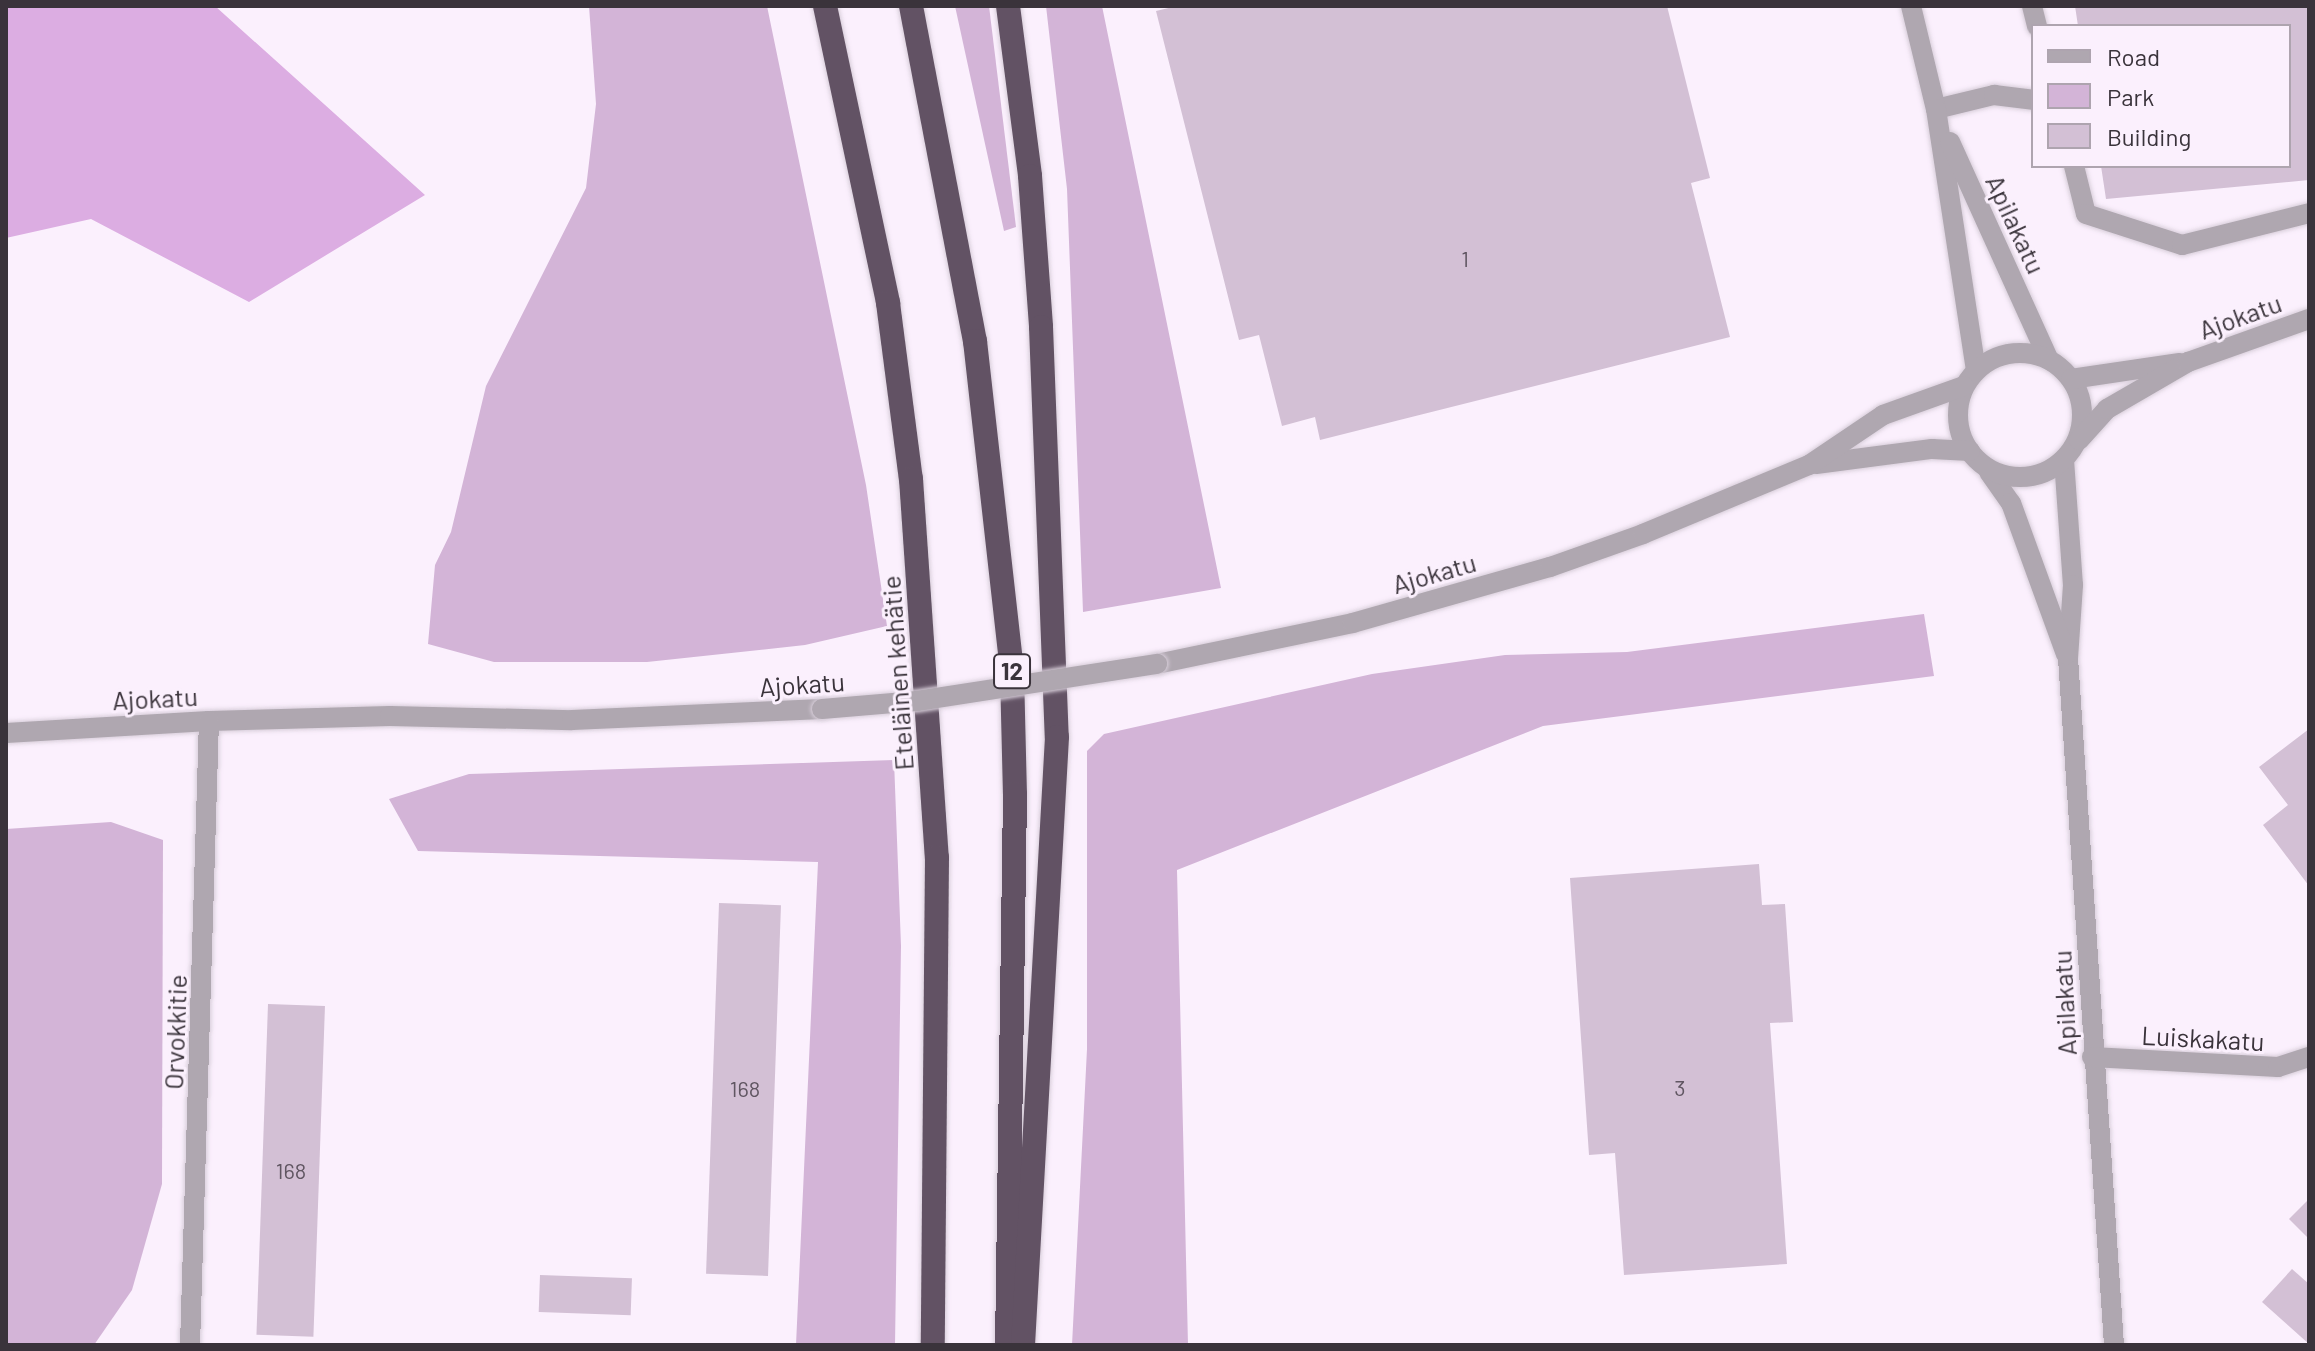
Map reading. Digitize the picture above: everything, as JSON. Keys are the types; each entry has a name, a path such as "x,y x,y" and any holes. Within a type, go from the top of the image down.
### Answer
{"highway":[{"name":"Eteläinen kehätie","path":"825,6 888,303 911,479 937,857 933,1345"},
{"name":"12","path":"911,6 975,341 1012,673 1015,794 1007,1345"},
{"path":"1008,6 1030,176 1041,327 1057,737 1023,1345"}],"street":[{"name":"Apilakatu","path":"1911,6 1936,109 1970,378"},
{"path":"1936,109 1994,95 2031,100"},
{"name":"Apilakatu","path":"1936,109 2049,360"},
{"path":"2074,168 2086,214 2182,245 2309,213"},
{"name":"Ajokatu","path":"2070,452 2107,409 2188,362 2309,319"},
{"path":"2024,352 2049,360 2071,379 2082,413 2070,452 2031,477 1989,472 1970,451 1957,417 1970,378 2000,355 2024,352"},
{"name":"Ajokatu","path":"2071,379 2188,362"},
{"name":"Ajokatu","path":"6,733 209,721 586,720 822,709 932,699 1157,664 1353,623 1550,567 1643,534 1809,465 1883,415 1970,378"},
{"name":"Ajokatu","path":"1809,465 1932,449 1970,451"},
{"name":"Apilakatu","path":"2070,452 2073,585 2068,658 2092,1057 2114,1345"},
{"name":"Apilakatu","path":"1989,472 2011,503 2068,658"},
{"name":"Orvokkitie","path":"190,1345 209,721"},
{"name":"Luiskakatu","path":"2092,1057 2278,1067 2309,1057"}],"green space":[{"path":"589,6 767,6 866,485 887,626 805,645 647,662 494,662 428,644 435,565 451,532 486,386 586,188 596,104"},
{"path":"955,6 989,6 1016,227 1004,231"},
{"path":"1046,6 1102,6 1221,588 1083,612 1067,189"},
{"path":"1924,614 1934,676 1543,726 1177,870 1188,1345 1072,1345 1087,1049 1087,751 1104,734 1372,674 1505,655 1627,652"},
{"path":"894,760 901,946 895,1345 796,1345 818,862 418,851 389,799 469,774"},
{"path":"111,822 163,840 162,1184 132,1290 94,1345 6,1345 6,829"}],"shaded area":[{"path":"6,6 215,6 425,195 249,302 91,219 6,238"}],"building":[{"path":"1177,6 1667,6 1710,178 1691,183 1730,337 1320,440 1315,417 1282,426 1259,335 1239,340 1156,11"},
{"path":"2075,6 2309,6 2309,180 2106,199 2101,168 2291,168 2291,24 2078,24"},
{"path":"2309,729 2309,886 2263,825 2288,805 2259,767"},
{"path":"1759,864 1762,905 1785,904 1793,1022 1770,1023 1787,1264 1624,1275 1615,1153 1589,1155 1570,878"},
{"path":"719,903 781,905 768,1276 706,1274"},
{"path":"268,1004 325,1006 313,1337 256,1335"},
{"path":"2309,1199 2309,1239 2289,1219"},
{"path":"2292,1269 2309,1284 2309,1344 2262,1302"},
{"path":"540,1275 632,1278 631,1315 539,1312"}]}
